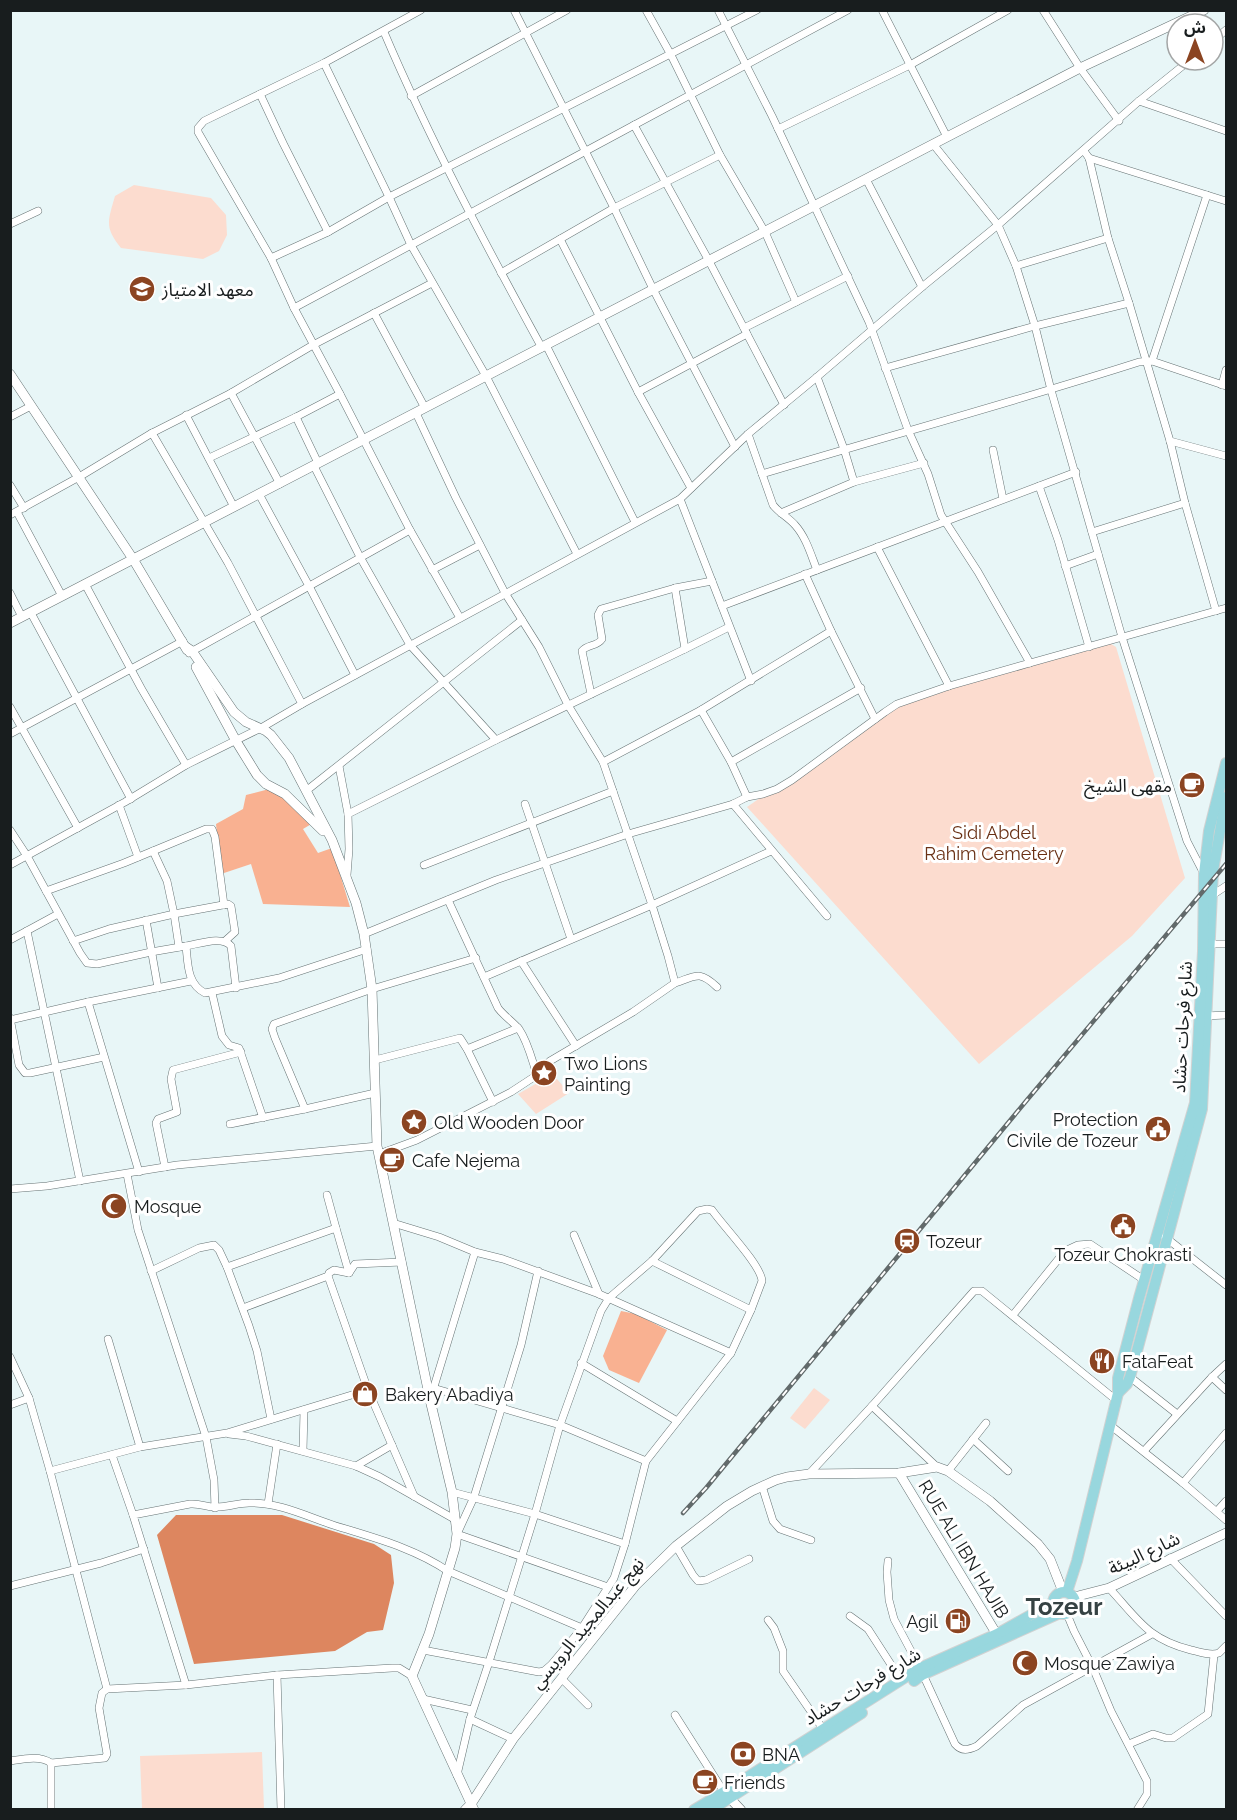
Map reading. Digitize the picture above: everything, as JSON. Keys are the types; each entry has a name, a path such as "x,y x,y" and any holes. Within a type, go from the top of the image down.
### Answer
{"main road":[{"name":"شارع فرحات حشاد","path":"1117,1397 1130,1377 1202,1109 1203,951 1209,831 1227,763"},
{"name":"شارع فرحات حشاد","path":"1208,872 1227,797"},
{"name":"شارع فرحات حشاد","path":"1068,1594 1117,1397 1118,1378 1195,1103 1210,944 1207,898"},
{"path":"1139,1298 1150,1302"},
{"path":"1068,1594 1075,1608 1063,1613 1055,1608 1053,1602 1057,1595 1068,1594"},
{"name":"شارع فرحات حشاد","path":"999,1638 1053,1602"},
{"name":"شارع فرحات حشاد","path":"711,1809 727,1795 824,1729 901,1680 1063,1613"},
{"name":"شارع فرحات حشاد","path":"694,1809 727,1795 921,1672"}],"street":[{"path":"421,10 324,63 204,121 198,128 198,132 271,258 294,308 410,530 460,618"},
{"path":"514,10 653,290 735,447"},
{"path":"411,96 567,10"},
{"path":"646,10 671,55 720,155 765,232 796,302"},
{"path":"718,10 778,129 873,330 908,430 924,463 939,511 978,572 1030,663"},
{"path":"271,258 328,232 446,167 757,10"},
{"path":"294,308 848,10"},
{"path":"882,10 947,137"},
{"path":"778,129 910,65 1008,10"},
{"path":"1043,10 1080,68 1119,121"},
{"path":"10,623 1080,68 1204,10"},
{"path":"384,32 411,96 446,167 501,273 544,346 635,522"},
{"path":"324,63 411,245 486,376 577,554"},
{"path":"10,865 120,805 186,765 261,728 680,499 748,434 998,225 1175,72"},
{"path":"260,94 328,232"},
{"path":"1139,101 1227,131"},
{"path":"633,125 709,261 784,405"},
{"path":"933,144 998,225 1016,266 1122,637 1187,841 1208,872"},
{"path":"1084,151 1089,158 1108,238 1149,361 1185,503 1216,611"},
{"path":"501,273 614,208 720,155"},
{"path":"1089,158 1227,201"},
{"path":"866,179 922,287"},
{"path":"1149,361 1207,195"},
{"path":"10,224 38,211"},
{"path":"1016,266 1108,238"},
{"path":"560,239 690,488"},
{"path":"638,392 691,364 796,302 848,276"},
{"path":"17,512 152,433 231,393 313,345 432,283"},
{"path":"885,368 1035,326 1130,303"},
{"path":"374,313 425,408"},
{"path":"762,474 1149,361 1224,386 1227,370"},
{"path":"10,374 133,560 187,648 236,741 261,780 285,794 332,840"},
{"path":"818,377 854,482"},
{"path":"231,393 280,483"},
{"path":"208,458 296,417 340,393"},
{"path":"10,417 31,406"},
{"path":"416,413 456,498 505,593 539,647 568,705 603,762 669,956 675,983"},
{"path":"186,416 234,507"},
{"path":"296,417 360,557 410,645 496,740"},
{"path":"152,433 228,563 302,704"},
{"path":"748,434 773,505 800,531 817,570"},
{"path":"1170,441 1227,456"},
{"path":"993,450 1003,499"},
{"path":"781,513 854,482 924,463"},
{"path":"722,606 1076,472"},
{"path":"10,485 17,512 62,596"},
{"path":"1039,486 1089,647"},
{"path":"259,494 355,675"},
{"path":"680,499 750,681"},
{"path":"1092,532 1185,503"},
{"path":"10,734 131,669 187,648 256,615 410,530"},
{"path":"432,570 480,545"},
{"path":"877,547 949,686"},
{"path":"1065,566 1098,554"},
{"path":"805,574 875,719"},
{"path":"591,694 582,654 584,649 598,644 602,639 598,615 601,609 675,588 712,581"},
{"path":"86,584 186,765"},
{"path":"675,588 685,649"},
{"path":"10,593 27,615 78,698 130,799"},
{"path":"364,934 496,879 628,834 763,794 792,780 897,704 949,686 1227,609"},
{"path":"285,794 304,787 339,766 522,620"},
{"path":"348,814 729,627"},
{"path":"603,762 701,710 831,631"},
{"path":"187,648 234,712 246,722 272,735 280,745 332,840 356,903 367,950 372,989 378,1150 431,1404 452,1492 457,1534"},
{"path":"731,762 861,688"},
{"path":"10,707 78,828"},
{"path":"701,710 731,762 747,797"},
{"path":"339,766 348,814 347,877"},
{"path":"424,865 613,791"},
{"path":"525,804 571,939"},
{"path":"733,804 827,915"},
{"path":"120,805 138,857"},
{"path":"46,891 206,829 212,829 224,905"},
{"path":"10,830 27,856 58,915 73,941 84,959 92,964 225,941 235,932 231,906 228,904 109,928 73,941"},
{"path":"153,851 166,881 191,981 198,990 212,993 279,978 367,950"},
{"path":"484,977 771,851"},
{"path":"1207,898 1227,886"},
{"path":"448,900 503,1015 518,1028 526,1043 537,1075"},
{"path":"10,940 58,915"},
{"path":"146,920 158,988"},
{"path":"27,932 80,1181"},
{"path":"225,941 231,946 236,987"},
{"path":"1210,944 1227,944"},
{"path":"304,1109 274,1038 272,1029 274,1024 372,989 476,958"},
{"path":"521,961 576,1046"},
{"path":"10,1188 47,1186 165,1167 378,1150 417,1140 511,1092 537,1075 550,1061 633,1012 675,983 697,975 706,977 717,987"},
{"path":"104,1057 25,1073 19,1065 11,1019 191,981"},
{"path":"212,993 222,1036 228,1045 239,1048 263,1118"},
{"path":"88,1002 139,1172"},
{"path":"1203,1016 1227,1015"},
{"path":"468,1049 518,1028"},
{"path":"375,1060 456,1038 462,1040 493,1102"},
{"path":"165,1167 156,1123 158,1119 177,1112 171,1079 173,1070 241,1052"},
{"path":"230,1124 375,1093"},
{"path":"126,1174 138,1230 206,1437 214,1480 215,1508"},
{"path":"327,1195 349,1274"},
{"path":"423,1650 489,1662 540,1672 551,1665 582,1628 617,1573 646,1461 730,1353 762,1281 762,1276 756,1266 712,1210 699,1211 652,1261 609,1298 601,1311 560,1425 535,1514 489,1662 472,1710 458,1775"},
{"path":"393,1223 439,1237 475,1252 503,1258 599,1294 730,1353"},
{"path":"227,1267 336,1228"},
{"path":"1157,1233 1227,1285"},
{"path":"574,1235 599,1294"},
{"path":"1013,1315 1065,1251 1078,1245 1090,1244 1144,1280"},
{"path":"151,1271 199,1248 214,1245 219,1250 243,1308 257,1351 271,1419"},
{"path":"431,1404 433,1388 475,1252"},
{"path":"652,1261 751,1310"},
{"path":"349,1274 355,1264 402,1262"},
{"path":"243,1308 328,1276 334,1270 349,1274"},
{"path":"412,1676 423,1650 457,1534 474,1497 521,1345 538,1271"},
{"path":"328,1276 368,1390 414,1496"},
{"path":"809,1474 974,1292 982,1291 1117,1397"},
{"path":"108,1339 140,1447"},
{"path":"10,1357 28,1398 50,1472 107,1689"},
{"path":"581,1363 677,1421"},
{"path":"1144,1451 1212,1377 1227,1364"},
{"path":"1130,1377 1177,1414"},
{"path":"1212,1377 1227,1390"},
{"path":"433,1388 560,1425 646,1461"},
{"path":"50,1472 140,1447 227,1433 368,1390"},
{"path":"10,1405 28,1398"},
{"path":"872,1406 937,1467"},
{"path":"303,1450 304,1410"},
{"path":"948,1471 986,1423"},
{"path":"1110,1425 1227,1521"},
{"path":"227,1433 303,1450 356,1466 456,1520"},
{"path":"1183,1483 1227,1433"},
{"path":"973,1439 1008,1472"},
{"path":"268,1504 277,1444"},
{"path":"356,1466 392,1445"},
{"path":"112,1455 186,1684"},
{"name":"نهج عبدالمجيد الرويسي","path":"470,1808 513,1739 636,1585 676,1546 727,1506 762,1486 787,1477 809,1474 899,1473 937,1467 948,1471 990,1501 1038,1544 1050,1559 1068,1594"},
{"name":"RUE ALI IBN HAJIB","path":"899,1473 999,1638"},
{"path":"762,1486 776,1525 811,1540"},
{"path":"452,1492 535,1514 625,1544"},
{"path":"1217,1511 1227,1501"},
{"path":"133,1515 200,1503 215,1508 249,1503 285,1508 382,1540 428,1558 448,1571 582,1628"},
{"name":"شارع البيئة","path":"1068,1594 1109,1588 1227,1533"},
{"path":"457,1534 608,1587"},
{"path":"676,1546 698,1581 706,1580 749,1559"},
{"path":"10,1586 144,1549"},
{"path":"1170,1558 1227,1616"},
{"path":"888,1562 892,1613 955,1744 963,1750 977,1746 1023,1705 1152,1634"},
{"path":"1109,1588 1152,1634 1168,1643 1214,1654 1227,1646"},
{"path":"1063,1613 1093,1668 1111,1711 1147,1781 1147,1794 1137,1809"},
{"path":"850,1616 868,1629 901,1680"},
{"path":"768,1620 774,1628 783,1651 783,1671 824,1729"},
{"path":"1129,1744 1153,1734 1173,1738 1208,1714 1214,1654"},
{"path":"10,1761 40,1759 51,1763 105,1758 107,1754 99,1708 102,1693 107,1689 399,1668 412,1676 458,1775 470,1808"},
{"path":"277,1675 281,1809"},
{"path":"562,1679 588,1705"},
{"path":"423,1699 472,1710"},
{"path":"675,1715 727,1795 741,1809"},
{"path":"470,1719 513,1739"},
{"path":"51,1763 51,1809"}],"green space":[{"path":"134,185 211,198 226,215 227,235 219,251 203,259 121,248 110,229 111,212 115,196"},
{"name":"Sidi Abdel Rahim Cemetery","path":"1108,642 1116,647 1185,878 1132,936 979,1064 747,807 897,704"},
{"path":"546,1078 557,1079 569,1093 536,1114 518,1094"},
{"path":"814,1388 830,1400 805,1429 790,1418"},
{"path":"262,1752 264,1809 142,1809 140,1756"}],"shaded area":[{"path":"277,787 313,823 303,829 318,853 332,848 350,907 263,904 251,864 221,874 216,824 243,809 246,795"},
{"path":"621,1311 636,1314 667,1330 639,1383 609,1370 603,1356"},
{"path":"176,1515 282,1515 374,1544 391,1555 394,1583 383,1630 367,1632 335,1651 194,1664 157,1535"}],"railway":[{"path":"683,1513 1226,864"}],"place":[{"name":"معهد الامتياز","path":"142,289"},
{"name":"مقهى الشيخ","path":"1192,785"},
{"name":"Two Lions Painting","path":"544,1073"},
{"name":"Old Wooden Door","path":"414,1122"},
{"name":"Protection Civile de Tozeur","path":"1158,1129"},
{"name":"Cafe Nejema","path":"392,1160"},
{"name":"Mosque","path":"114,1206"},
{"name":"Tozeur Chokrasti","path":"1123,1226"},
{"name":"Tozeur","path":"907,1241"},
{"name":"FataFeat","path":"1102,1361"},
{"name":"Bakery Abadiya","path":"365,1394"},
{"name":"Agil","path":"958,1621"},
{"name":"Mosque Zawiya","path":"1025,1663"},
{"name":"BNA","path":"743,1754"},
{"name":"Friends","path":"705,1782"}],"district":[{"name":"Tozeur","path":"1064,1606"}]}
